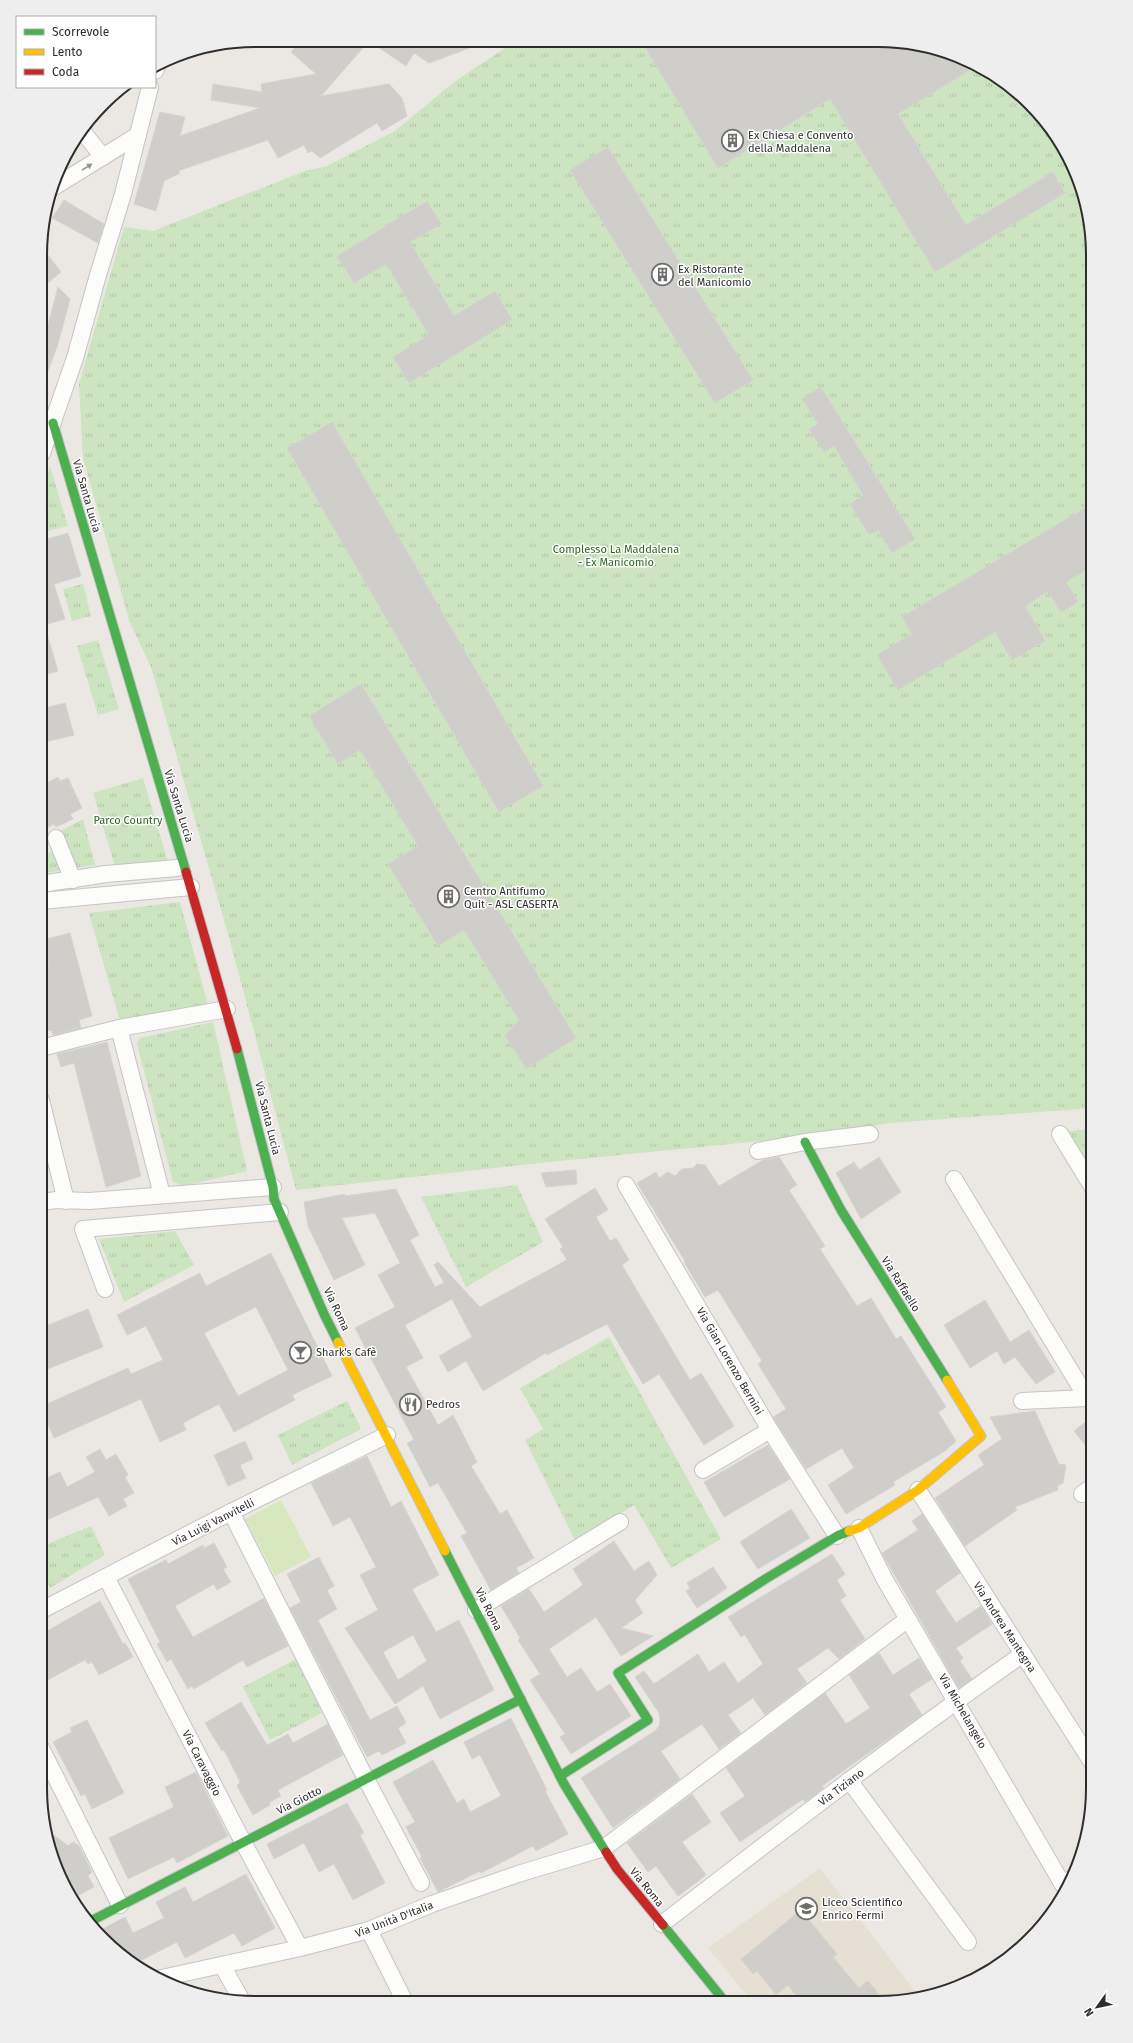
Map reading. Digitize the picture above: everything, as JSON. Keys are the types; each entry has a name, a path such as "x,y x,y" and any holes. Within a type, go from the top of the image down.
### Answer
{"street":[{"path":"47,439 75,358 98,275 123,194 150,88"},
{"path":"85,135 103,157"},
{"path":"60,183 138,135"},
{"name":"Via Santa Lucia","path":"53,423 227,1009 275,1199"},
{"path":"56,838 73,880"},
{"path":"47,883 106,874 177,868"},
{"path":"47,900 191,886"},
{"path":"47,1046 119,1028 227,1009"},
{"path":"119,1028 162,1195"},
{"path":"47,1124 66,1201"},
{"path":"758,1151 804,1142 870,1134"},
{"path":"1060,1134 1086,1177"},
{"name":"Via Raffaello","path":"804,1142 841,1210 981,1436 918,1490"},
{"path":"954,1179 1086,1392"},
{"name":"Via Gian Lorenzo Bernini","path":"626,1185 770,1430 837,1536"},
{"path":"47,1202 89,1201 162,1195 275,1199"},
{"path":"105,1289 83,1229 275,1199"},
{"name":"Via Roma","path":"275,1199 324,1314 560,1776 617,1869 720,1996"},
{"path":"1022,1401 1086,1398"},
{"path":"703,1470 770,1430"},
{"name":"Via Luigi Vanvitelli","path":"47,1607 231,1512 386,1435"},
{"path":"560,1776 648,1720 618,1673 767,1578 837,1536 858,1528 918,1490"},
{"name":"Via Andrea Mantegna","path":"918,1490 1024,1654 1086,1754"},
{"path":"231,1512 366,1779 421,1883"},
{"path":"476,1610 620,1522"},
{"name":"Via Michelangelo","path":"858,1528 885,1580 1063,1884"},
{"name":"Via Caravaggio","path":"106,1577 243,1842 300,1948"},
{"name":"Via Unità D'Italia","path":"167,1977 300,1948 369,1930 467,1892 604,1848 908,1619"},
{"name":"Via Tiziano","path":"662,1924 849,1780 1024,1654"},
{"name":"Via Giotto","path":"94,1919 521,1699"},
{"path":"47,1760 120,1905"},
{"path":"849,1780 968,1942"},
{"path":"369,1930 402,1996"},
{"path":"222,1965 239,1996"}],"shaded area":[{"name":"Liceo Scientifico Enrico Fermi","path":"820,1868 916,1992 892,1996 747,1996 708,1948"}],"green space":[{"name":"Complesso La Maddalena - Ex Manicomio","path":"506,47 892,47 932,54 970,68 1005,90 1025,108 1051,139 1065,163 1075,188 1082,214 1086,241 1086,1109 891,1123 782,1139 549,1162 296,1190 230,941 151,667 130,623 83,458 79,384 124,227 153,231 305,171 327,166 395,131 454,82"},
{"path":"50,466 68,526 47,531 47,476"},
{"path":"83,584 91,616 72,621 63,589"},
{"path":"98,640 119,709 98,715 77,646"},
{"name":"Parco Country","path":"143,778 168,862 115,866 93,793"},
{"name":"Parco Country","path":"83,819 95,865 47,873 47,854 65,847 59,832"},
{"path":"180,902 208,1005 120,1021 89,913"},
{"path":"213,1022 247,1171 183,1186 173,1182 137,1044 140,1038"},
{"path":"1086,1129 1086,1165 1066,1132"},
{"path":"517,1185 543,1242 466,1287 421,1197"},
{"path":"175,1231 194,1265 124,1302 99,1239"},
{"path":"609,1337 721,1539 671,1568 634,1505 576,1542 525,1440 543,1429 520,1388"},
{"path":"347,1401 361,1429 292,1465 278,1435"},
{"path":"281,1500 311,1557 275,1576 245,1519"},
{"path":"91,1526 105,1555 50,1588 47,1583 47,1544"},
{"path":"298,1658 322,1713 270,1740 243,1687"}],"building":[{"path":"295,47 364,47 321,96 389,84 402,98 407,116 382,131 377,123 320,158 312,151 308,153 304,145 278,158 268,140 178,171 180,173 164,181 156,211 134,204 160,112 185,117 180,136 260,108 211,100 213,84 262,92 261,84 316,74 291,52"},
{"path":"378,47 472,47 429,63 414,53 406,66"},
{"name":"Ex Chiesa e Convento della Maddalena","path":"645,47 892,47 919,51 945,58 972,69 898,114 966,225 1053,172 1065,193 935,272 830,99 718,168"},
{"name":"Ex Ristorante del Manicomio","path":"608,147 753,380 715,403 570,170"},
{"path":"64,200 104,224 98,243 52,218"},
{"path":"427,201 441,224 410,242 454,316 495,291 512,320 409,383 393,357 429,335 386,264 354,283 337,256"},
{"path":"47,254 61,272 47,284"},
{"path":"58,287 70,299 58,344 47,374 47,329"},
{"path":"821,387 915,539 892,553 878,530 869,535 850,504 863,495 834,446 824,452 809,429 818,424 802,399"},
{"path":"332,422 543,786 499,812 287,448"},
{"path":"1086,507 1086,570 1066,582 1078,602 1061,612 1048,591 1025,606 1045,641 1012,660 995,632 898,690 877,655 912,634 902,617"},
{"path":"68,533 81,576 54,584 65,619 47,624 47,539"},
{"path":"47,634 58,671 47,674"},
{"name":"Centro Antifumo Quit - ASL CASERTA","path":"361,684 576,1038 526,1069 505,1035 519,1020 464,930 438,946 388,864 418,846 360,750 338,764 309,716"},
{"path":"65,703 74,735 47,742 47,708"},
{"path":"58,777 60,781 68,778 82,808 70,814 73,819 56,827 54,824 47,828 47,783"},
{"path":"70,933 92,1016 79,1020 81,1028 53,1035 51,1030 47,1031 47,966 49,966 47,957 47,939"},
{"path":"107,1042 141,1176 106,1187 74,1063 61,1067 57,1054"},
{"path":"779,1157 797,1185 789,1190 825,1246 820,1249 857,1306 871,1298 896,1339 901,1336 946,1407 938,1412 956,1441 945,1451 893,1482 895,1485 846,1514 828,1485 854,1468 842,1448 806,1469 773,1417 786,1409 758,1364 762,1361 718,1290 705,1297 684,1262 685,1261 637,1183 656,1172 659,1178 668,1172 675,1176 682,1169 693,1168 697,1164 705,1165 719,1186 763,1160"},
{"path":"879,1157 901,1192 861,1219 836,1173 854,1162 859,1170"},
{"path":"576,1170 577,1184 546,1187 541,1173"},
{"path":"595,1188 608,1210 596,1217 610,1241 616,1238 629,1260 622,1265 690,1380 701,1373 734,1426 704,1445 659,1374 643,1384 607,1324 547,1355 546,1353 483,1391 466,1361 448,1372 439,1356 472,1337 452,1299 405,1325 423,1358 406,1367 438,1425 453,1415 477,1462 471,1466 500,1514 507,1510 534,1558 516,1568 519,1573 491,1590 461,1536 467,1533 438,1483 430,1487 407,1443 414,1440 355,1328 395,1307 378,1275 400,1263 375,1213 342,1218 365,1265 334,1280 308,1226 304,1202 345,1194 345,1196 396,1189 419,1235 410,1240 435,1287 444,1283 434,1265 438,1262 480,1307 567,1260 560,1249 563,1247 545,1219"},
{"path":"271,1253 332,1376 292,1395 295,1400 234,1432 219,1404 183,1423 186,1430 160,1442 141,1399 54,1438 47,1422 47,1404 128,1368 131,1374 163,1360 146,1326 127,1335 117,1315 200,1273 206,1286","holes":["256,1307 288,1370 238,1396 204,1333"]},
{"path":"985,1300 1010,1342 1029,1330 1055,1372 1036,1384 1015,1357 1004,1364 997,1351 970,1368 944,1325"},
{"path":"88,1309 103,1347 47,1369 47,1326"},
{"path":"1035,1411 1059,1464 1066,1465 1063,1483 1057,1486 1058,1490 1015,1507 1017,1510 965,1546 935,1498 984,1465 978,1455 1002,1439 990,1417"},
{"path":"1086,1422 1086,1446 1074,1431"},
{"path":"245,1441 253,1459 240,1465 246,1478 228,1486 214,1455"},
{"path":"768,1445 790,1479 724,1517 704,1482"},
{"path":"100,1449 106,1460 116,1454 128,1475 125,1477 134,1493 123,1499 127,1506 109,1516 98,1497 47,1520 47,1478 60,1472 67,1487 95,1472 86,1457"},
{"path":"367,1456 391,1507 401,1501 439,1575 412,1589 436,1632 459,1620 494,1690 440,1719 423,1686 395,1704 345,1628 378,1610 360,1575 376,1567 350,1517 333,1526 311,1483","holes":["413,1635 427,1661 398,1680 383,1652"]},
{"path":"791,1509 810,1538 758,1569 740,1542"},
{"path":"922,1514 960,1573 935,1591 956,1623 981,1606 992,1624 956,1648 963,1658 960,1661 972,1679 959,1688 882,1553 918,1530 912,1521"},
{"path":"614,1541 634,1571 649,1561 657,1575 635,1600 643,1613 621,1628 653,1636 621,1656 596,1617 549,1649 567,1677 581,1668 597,1692 610,1684 631,1716 571,1754 560,1737 565,1734 530,1680 540,1674 518,1640 520,1638 501,1606 529,1589 544,1612 583,1585 573,1569"},
{"path":"214,1543 227,1567 223,1569 231,1582 217,1590 214,1584 175,1606 193,1637 264,1598 288,1646 247,1667 243,1660 194,1689 192,1686 188,1689 171,1659 167,1662 157,1644 160,1642 128,1579 166,1560 168,1564 203,1545 204,1548"},
{"path":"832,1554 845,1574 837,1580 846,1596 840,1600 865,1639 839,1659 828,1648 797,1669 807,1683 765,1715 753,1698 728,1715 741,1733 719,1749 702,1724 661,1751 680,1779 613,1828 581,1778 655,1731 659,1726 659,1713 635,1677 644,1671 654,1684 698,1654 709,1672 724,1662 738,1683 763,1664 745,1635 741,1637 728,1617"},
{"path":"319,1557 334,1586 327,1590 337,1609 318,1620 370,1720 397,1706 406,1723 398,1728 406,1743 382,1755 379,1751 367,1757 290,1608 301,1602 287,1574"},
{"path":"713,1567 727,1588 697,1608 686,1591 690,1588 687,1583"},
{"path":"100,1601 123,1644 125,1643 133,1657 99,1675 92,1662 88,1664 85,1660 47,1680 47,1631"},
{"path":"879,1653 893,1675 919,1658 932,1679 909,1694 922,1715 822,1786 824,1788 805,1802 803,1799 740,1842 720,1813 745,1796 726,1768 825,1693 846,1724 870,1708 849,1675"},
{"path":"241,1702 267,1745 288,1734 293,1743 328,1724 343,1755 278,1790 281,1796 270,1802 270,1805 253,1815 237,1786 240,1782 224,1750 222,1751 205,1723"},
{"path":"511,1718 547,1790 545,1791 568,1834 536,1851 533,1846 481,1873 480,1871 438,1892 406,1827 415,1822 393,1782 433,1760 457,1803 464,1799 470,1812 501,1796 480,1755 472,1759 464,1742"},
{"path":"87,1720 124,1793 92,1809 85,1794 81,1796 53,1742 72,1732 70,1728"},
{"path":"196,1772 228,1836 177,1863 174,1857 128,1879 109,1838 174,1807 165,1787"},
{"path":"692,1794 711,1822 682,1842 706,1875 678,1896 656,1866 648,1872 627,1843"},
{"path":"347,1803 364,1833 360,1835 385,1883 353,1900 334,1864 319,1872 304,1843 274,1859 267,1844"},
{"path":"54,1835 68,1846 73,1842 79,1846 92,1872 88,1876 94,1887 77,1896 63,1868 53,1837"},
{"path":"246,1874 275,1928 242,1946 234,1933 185,1958 177,1942 139,1961 128,1953 103,1929 125,1917 133,1933 164,1918 156,1902 185,1887 193,1902"},
{"path":"801,1910 837,1954 833,1957 859,1988 868,1981 880,1996 796,1996 788,1985 776,1995 757,1971 753,1974 741,1959"}],"traffic: fast":[{"path":"53,423 186,872"},
{"path":"237,1049 273,1187 274,1199 324,1314 338,1342"},
{"path":"805,1142 841,1210 947,1380"},
{"path":"560,1776 648,1720 618,1673 767,1578 837,1536 849,1531"},
{"path":"445,1551 564,1784 606,1852"},
{"path":"94,1919 521,1699"},
{"path":"663,1925 720,1996"}],"traffic: slow":[{"path":"338,1342 445,1551"},
{"path":"849,1531 859,1528 918,1490 981,1436 947,1380"}],"traffic: jam":[{"path":"186,872 237,1049"},
{"path":"606,1852 617,1869 663,1925"}],"place":[{"name":"Ex Chiesa e Convento della Maddalena","path":"732,141"},
{"name":"Ex Ristorante del Manicomio","path":"662,275"},
{"name":"Centro Antifumo Quit - ASL CASERTA","path":"449,897"},
{"name":"Shark's Cafè","path":"300,1352"},
{"name":"Pedros","path":"410,1404"},
{"name":"Liceo Scientifico Enrico Fermi","path":"807,1908"}]}
